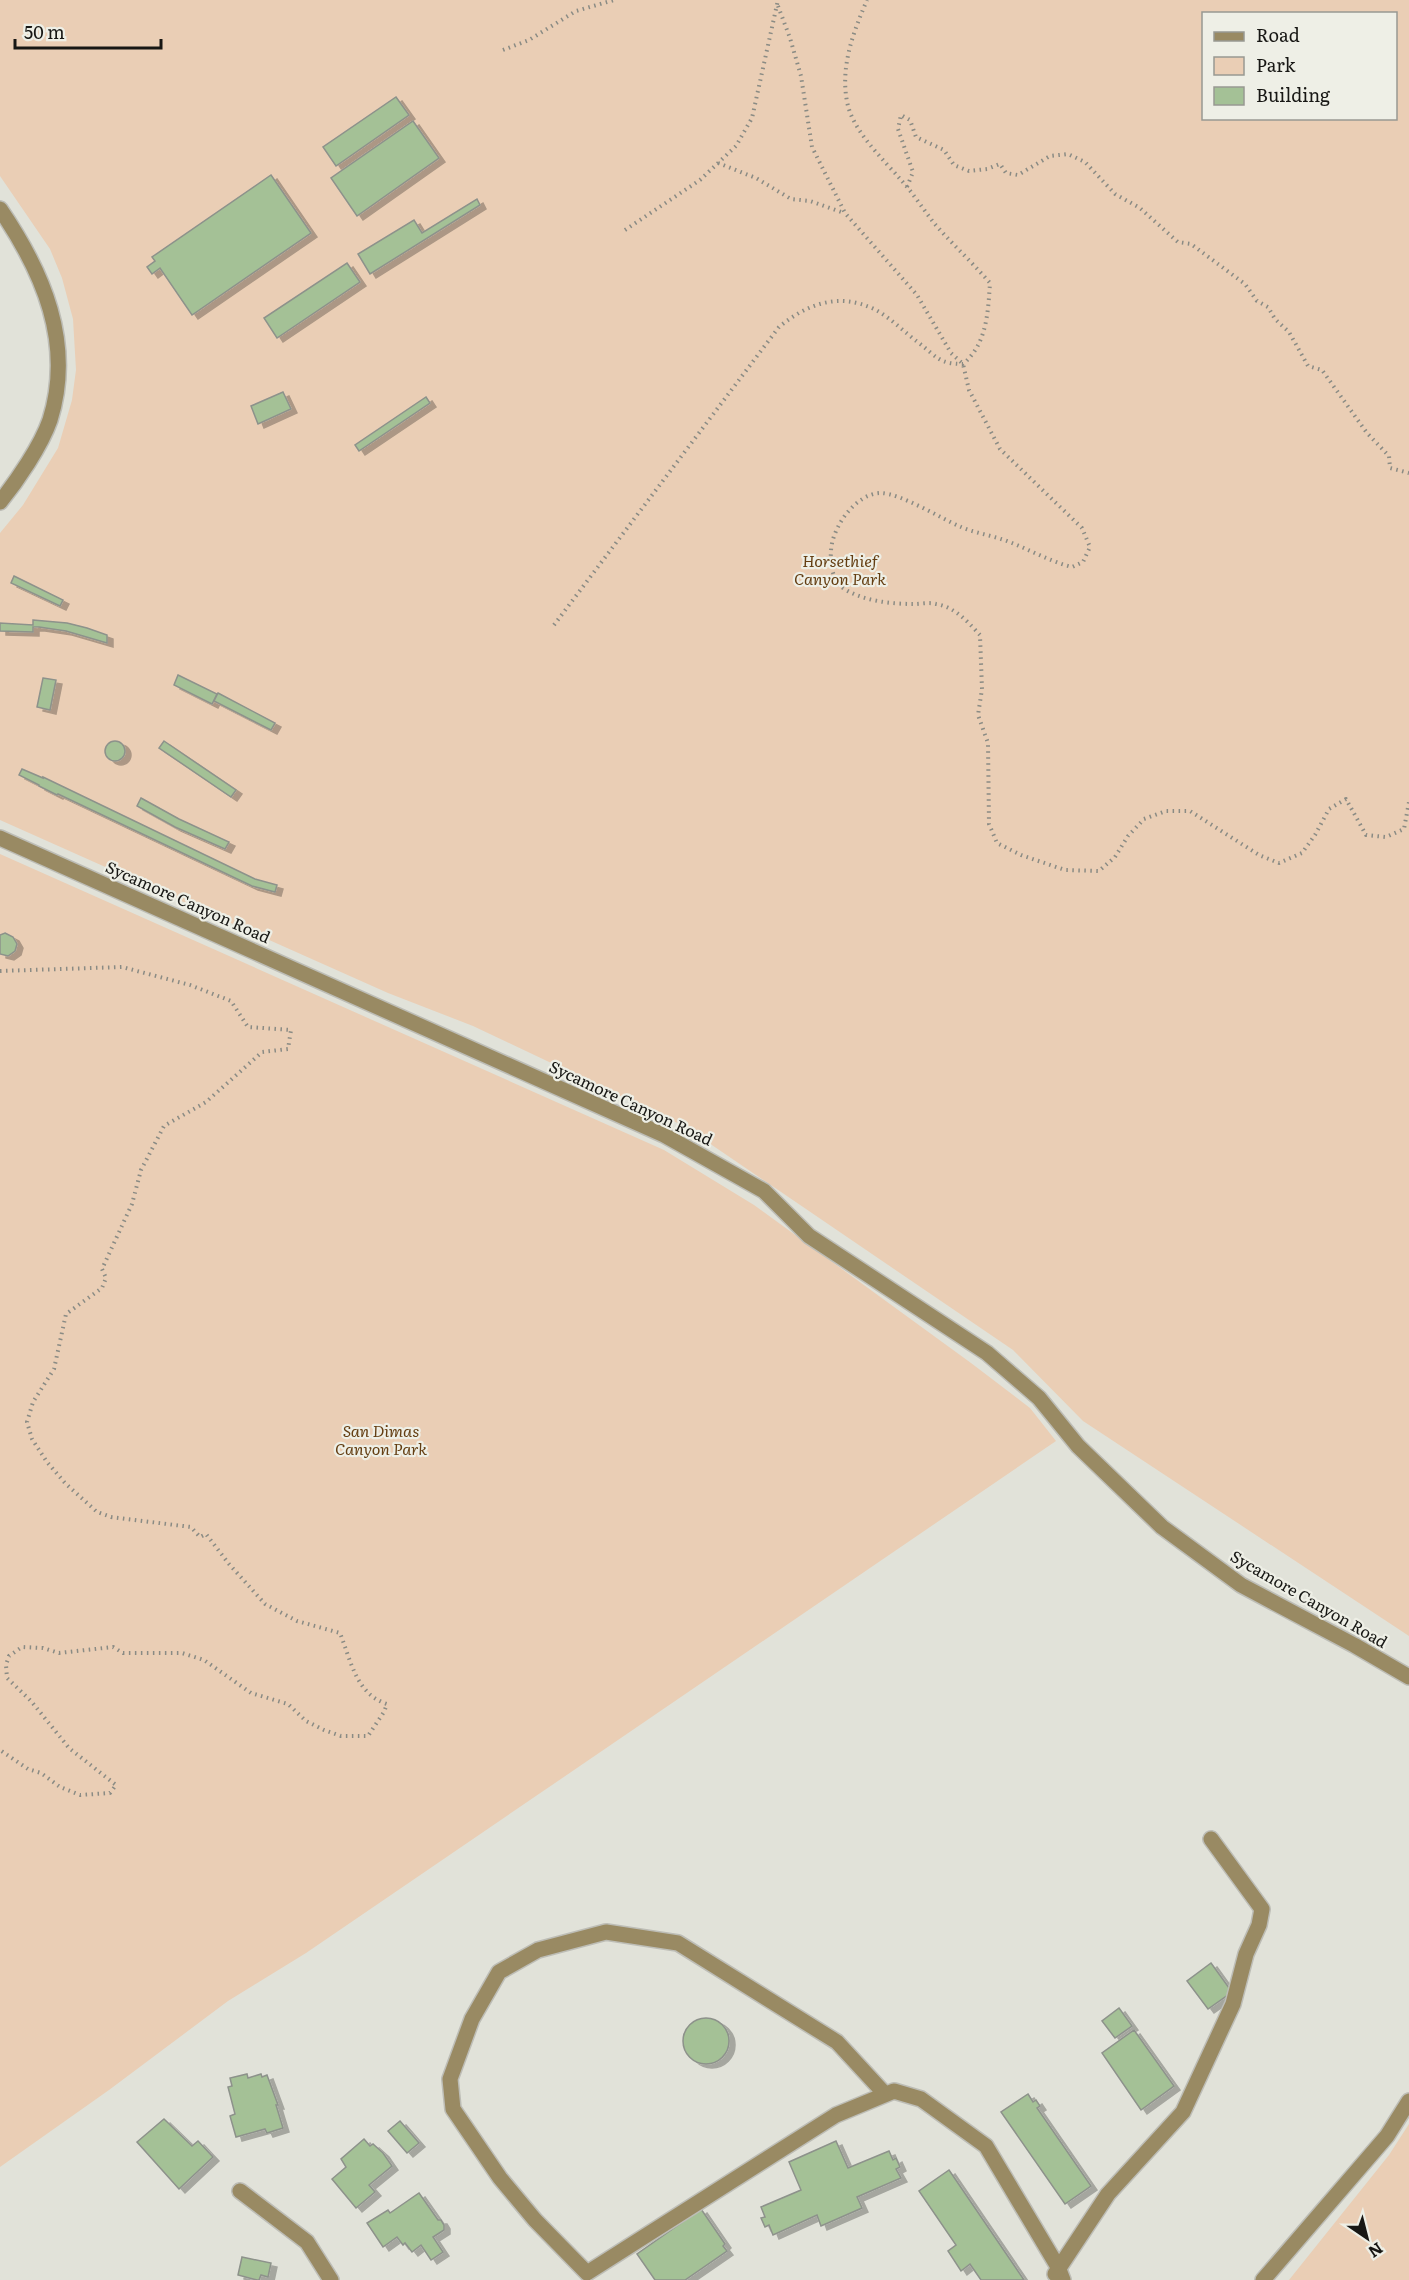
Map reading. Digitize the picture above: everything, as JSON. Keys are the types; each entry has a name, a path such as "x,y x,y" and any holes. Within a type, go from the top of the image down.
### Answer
{"street":[{"path":"0,209 19,237 46,292 56,336 58,374 49,421 21,475 0,502"},
{"name":"Sycamore Canyon Road","path":"0,838 664,1135 764,1191 809,1236 987,1353 1039,1398 1078,1446 1162,1527 1241,1585 1409,1677"},
{"path":"885,2094 837,2042 678,1943 606,1932 538,1950 499,1972 472,2019 450,2079 453,2109 500,2178 534,2220 587,2273 836,2115 894,2091 921,2099 986,2146 1058,2276 1108,2194 1183,2112 1233,2004 1246,1954 1260,1925 1262,1909 1211,1839"},
{"path":"1263,2280 1387,2136 1409,2101"},
{"path":"240,2191 308,2242 331,2280"}],"path":[{"path":"503,50 528,40 576,11 615,0"},
{"path":"625,231 700,180 736,146 752,118 778,0"},
{"path":"554,625 779,327 796,313 823,301 847,301 874,309 946,364 963,364 972,357 982,340 990,283 934,222 907,187 882,160 863,135 848,107 846,61 867,0"},
{"path":"778,6 801,76 812,147 844,213 917,295 951,352 963,364 969,390 1000,449 1082,528 1090,547 1083,561 1072,567 1057,563 1004,539 961,527 895,496 880,493 865,497 838,525 831,547 831,568 841,587 861,596 887,602 937,603 961,615 980,635 982,679 978,715 988,743 989,824 997,843 1021,855 1065,870 1099,871 1115,857 1128,836 1144,819 1166,811 1190,811 1259,855 1279,863 1302,853 1329,809 1346,798 1366,835 1386,837 1404,830 1409,802"},
{"path":"907,187 913,172 898,129 902,115 910,120 916,137 944,150 954,165 969,171 987,169 1000,164 1006,173 1018,175 1050,156 1068,154 1085,162 1115,194 1140,208 1178,242 1191,244 1245,284 1257,301 1268,307 1275,319 1289,332 1308,366 1322,370 1367,433 1389,456 1390,468 1409,473"},
{"path":"718,163 756,178 791,199 810,201 844,213"},
{"path":"0,971 122,968 190,985 231,1001 248,1027 291,1030 288,1049 262,1052 206,1102 164,1126 141,1170 132,1204 102,1269 106,1278 102,1288 66,1314 54,1370 33,1402 27,1422 32,1439 47,1462 89,1506 111,1517 191,1527 200,1538 206,1534 265,1604 297,1622 340,1634 356,1677 376,1701 387,1704 384,1713 368,1736 341,1736 306,1720 288,1704 251,1693 204,1660 182,1653 123,1653 113,1647 59,1653 43,1648 22,1647 9,1656 6,1665 7,1678 31,1701 69,1748 116,1785 110,1793 80,1794 28,1769 0,1750"}],"green space":[{"name":"Horsethief Canyon Park","path":"0,0 1409,0 1409,1636 1083,1421 1013,1350 684,1126 473,1026 388,993 0,820 0,533 23,505 58,448 72,400 76,370 73,319 62,278 50,249 0,176"},
{"name":"San Dimas Canyon Park","path":"0,854 664,1150 754,1205 971,1363 1030,1408 1056,1441 306,1953 228,2001 109,2090 0,2167"},
{"path":"1409,2124 1409,2280 1289,2280 1389,2155"}],"building":[{"path":"396,97 409,115 336,166 323,147"},
{"path":"413,121 439,158 357,216 331,178"},
{"path":"271,175 311,233 192,315 160,268 152,274 147,267 155,261 152,257"},
{"path":"477,199 480,205 370,274 358,254 414,220 422,233"},
{"path":"347,263 360,282 277,338 264,318"},
{"path":"283,392 291,409 258,424 251,406"},
{"path":"426,397 430,403 359,451 355,445"},
{"path":"14,576 63,600 60,606 11,583"},
{"path":"33,620 67,623 87,628 107,635 107,643 66,631 39,627 33,627 33,632 0,631 0,623 33,625"},
{"path":"178,675 217,694 212,704 174,685"},
{"path":"43,678 56,680 50,710 37,707"},
{"path":"218,693 275,723 271,730 214,701"},
{"path":"115,741 122,744 125,751 122,758 115,761 108,758 105,751 108,744"},
{"path":"164,741 236,790 231,797 159,748"},
{"path":"22,769 255,879 277,885 275,892 252,886 57,795 19,775"},
{"path":"141,798 229,842 225,849 175,827 137,806"},
{"path":"5,933 13,937 17,944 15,951 8,956 0,954 0,935"},
{"path":"1211,1963 1232,1992 1208,2009 1187,1981"},
{"path":"1119,2008 1132,2026 1115,2038 1102,2021"},
{"path":"706,2018 715,2019 723,2024 728,2032 728,2050 723,2058 715,2063 706,2064 697,2063 689,2058 684,2050 683,2041 684,2032 689,2024 697,2019"},
{"path":"1134,2030 1174,2086 1141,2110 1102,2053"},
{"path":"247,2074 248,2078 261,2074 262,2077 267,2075 278,2105 276,2105 283,2128 267,2133 265,2129 236,2137 230,2116 235,2114 228,2087 232,2086 230,2078"},
{"path":"1028,2094 1033,2102 1036,2100 1040,2106 1037,2108 1091,2186 1065,2204 1001,2112"},
{"path":"164,2119 192,2146 198,2141 213,2157 179,2189 137,2142"},
{"path":"400,2121 419,2143 407,2153 388,2131"},
{"path":"364,2139 370,2146 373,2144 383,2153 392,2166 369,2185 375,2192 356,2208 332,2179 346,2167 341,2159"},
{"path":"836,2141 848,2168 889,2151 893,2160 896,2158 900,2167 896,2169 901,2178 857,2197 862,2208 821,2226 817,2215 773,2235 769,2225 765,2227 761,2218 765,2217 761,2207 801,2190 789,2162"},
{"path":"949,2170 1024,2280 981,2280 970,2264 961,2271 948,2251 956,2245 919,2191"},
{"path":"419,2193 444,2225 444,2230 433,2237 443,2252 431,2260 421,2245 412,2252 397,2237 383,2247 367,2223 388,2210 390,2213"},
{"path":"701,2209 725,2244 723,2246 727,2251 685,2280 655,2280 637,2254"},
{"path":"242,2257 271,2263 268,2277 261,2275 257,2280 238,2275"}]}
